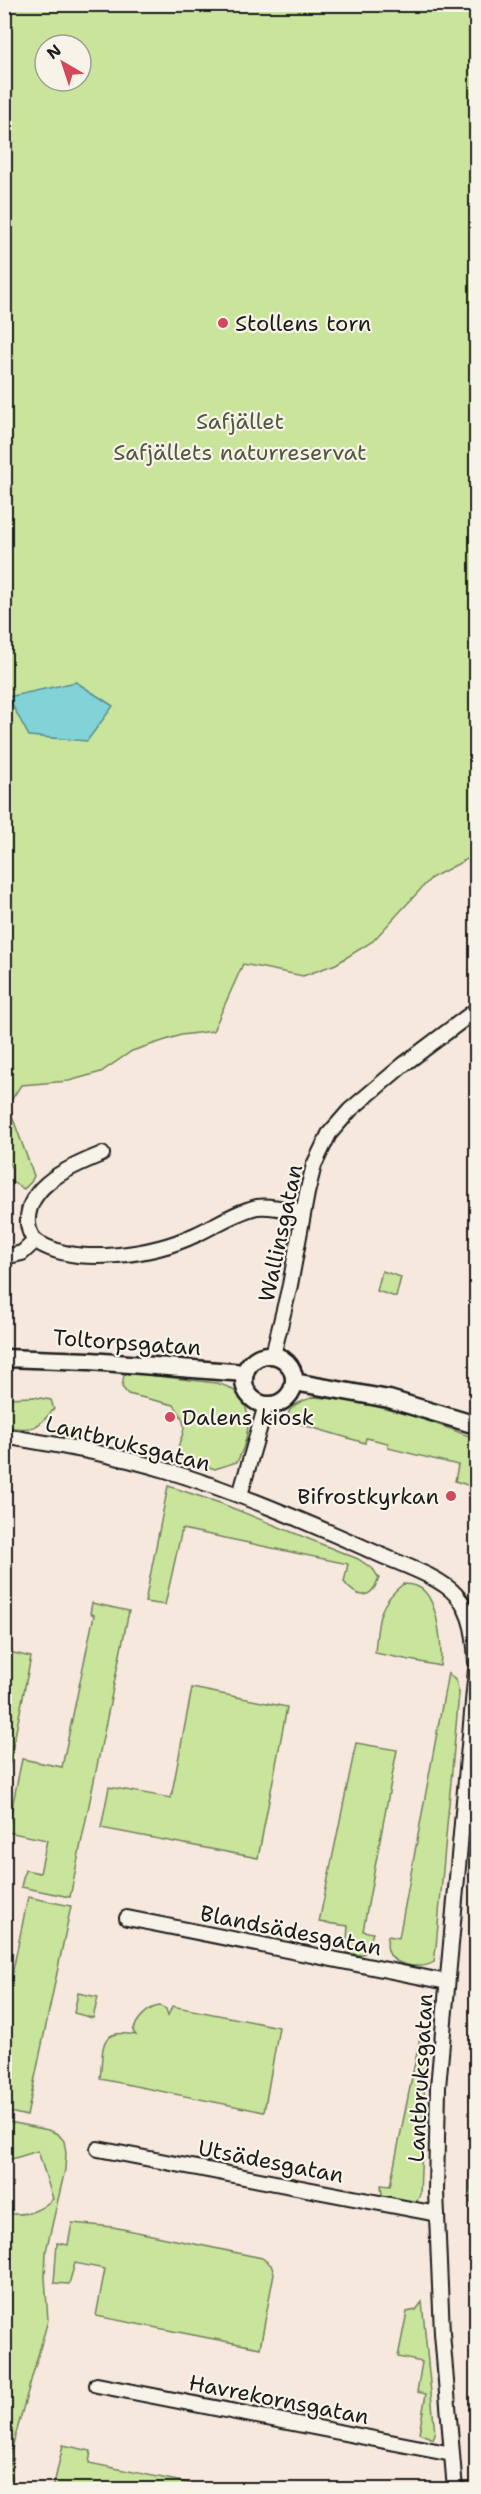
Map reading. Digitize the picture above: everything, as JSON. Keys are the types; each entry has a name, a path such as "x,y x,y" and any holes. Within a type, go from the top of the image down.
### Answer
{"street":[{"name":"Wallinsgatan","path":"273,1355 290,1285 314,1165 329,1134 338,1122 402,1065 477,1010"},
{"path":"102,1154 56,1177 35,1195 28,1214 30,1233 35,1241 61,1251 81,1254 140,1253 193,1236 255,1208 264,1206 303,1213"},
{"path":"4,1257 22,1253 35,1241"},
{"path":"273,1355 289,1364 294,1382 285,1399 266,1405 257,1402 248,1392 245,1373 256,1359 273,1355"},
{"name":"Toltorpsgatan","path":"4,1358 90,1361 245,1373"},
{"path":"294,1382 389,1400 477,1425"},
{"path":"240,1495 266,1405"},
{"name":"Lantbruksgatan","path":"4,1436 87,1450 163,1470 240,1495 359,1545 447,1587 460,1600 468,1614 476,1645 477,1663"},
{"name":"Lantbruksgatan","path":"455,2490 442,2333 436,2214 438,2087 477,1669"},
{"name":"Blandsädesgatan","path":"127,1918 447,1982"},
{"name":"Utsädesgatan","path":"98,2149 436,2214"},
{"name":"Havrekornsgatan","path":"97,2385 452,2454"}],"green space":[{"name":"Safjället","path":"5,5 476,5 476,856 431,878 373,941 336,964 303,976 243,964 213,1031 181,1035 132,1051 101,1072 69,1081 21,1085 8,1105 34,1176 24,1189 12,1182 12,1169 5,1155"},
{"path":"382,1271 401,1277 396,1297 377,1291"},
{"path":"132,1373 216,1383 239,1395 245,1404 248,1427 237,1462 215,1469 180,1458 178,1450 184,1429 181,1415 174,1405 128,1394 122,1387 124,1375"},
{"path":"34,1397 51,1400 54,1409 42,1422 33,1427 22,1429 5,1427 5,1398"},
{"path":"314,1397 356,1402 397,1412 476,1439 476,1488 455,1481 458,1465 388,1448 388,1443 366,1438 365,1443 290,1421 287,1418 294,1406"},
{"path":"168,1486 220,1503 358,1559 373,1569 379,1578 376,1585 368,1594 359,1594 344,1582 348,1564 182,1529 165,1605 145,1602"},
{"path":"403,1584 418,1587 430,1599 438,1628 441,1649 440,1666 375,1653 380,1614 388,1599"},
{"path":"92,1603 129,1611 70,1897 21,1887 25,1870 40,1873 47,1840 7,1832 22,1759 62,1767 94,1615 90,1613"},
{"path":"4,1651 31,1657 5,1786"},
{"path":"448,1673 456,1681 459,1693 436,1947 434,1962 424,1966 411,1966 393,1959 387,1948 388,1936 399,1938"},
{"path":"192,1688 287,1707 258,1858 101,1828 109,1787 171,1798"},
{"path":"356,1743 397,1750 363,1931 373,1933 366,1952 361,1955 346,1953 348,1926 319,1922"},
{"path":"28,1897 71,1906 27,2116 5,2111 5,2009"},
{"path":"78,1993 98,1997 93,2018 74,2013"},
{"path":"160,2006 166,2009 168,2016 172,2006 279,2027 264,2112 100,2079 103,2049 109,2037 123,2033 136,2035 133,2031 140,2018 147,2011"},
{"path":"476,2019 476,2201 470,2203"},
{"path":"422,2028 427,2029 420,2194 417,2201 409,2202 385,2198 382,2195 381,2185 390,2186"},
{"path":"5,2121 58,2134 64,2141 66,2153 65,2170 46,2251 48,2320 10,2455 13,2490 4,2489 4,2327 8,2305 4,2304 5,2188 12,2214 34,2211 53,2199 38,2151 5,2161"},
{"path":"72,2223 113,2227 262,2258 271,2265 274,2273 260,2348 96,2316 105,2269 75,2263 69,2284 54,2283 57,2243 68,2245"},
{"path":"422,2302 435,2434 433,2439 419,2433 426,2394 417,2392 422,2362 398,2357 407,2312 416,2310"},
{"path":"63,2445 91,2451 89,2463 217,2489 53,2489"}],"water":[{"path":"76,682 113,706 87,741 29,736 8,697"}],"place":[{"name":"Stollens torn","path":"223,323"},
{"name":"Dalens kiosk","path":"170,1417"},
{"name":"Bifrostkyrkan","path":"451,1496"}],"park label":[{"name":"Safjällets naturreservat","path":"240,452"}]}
